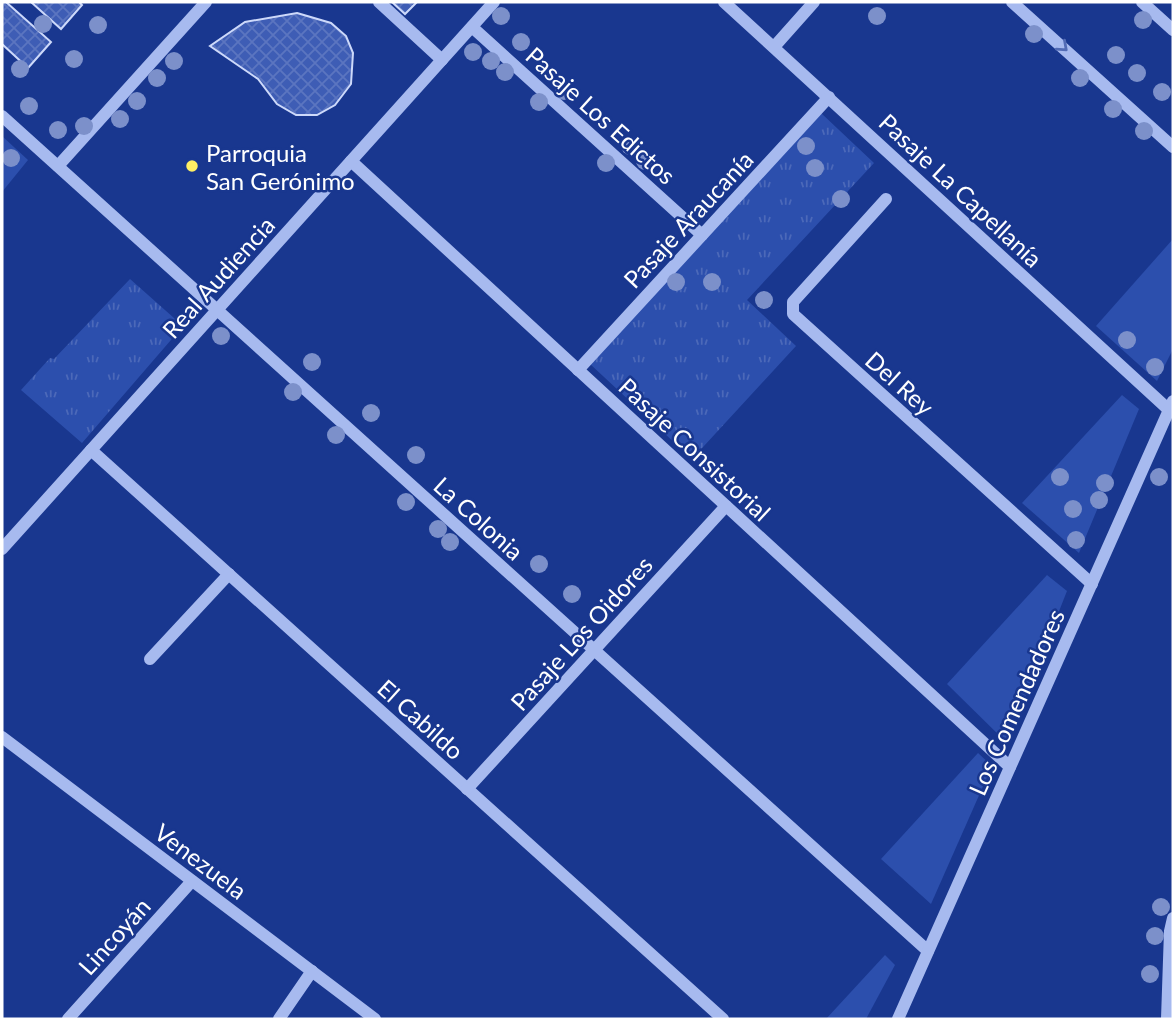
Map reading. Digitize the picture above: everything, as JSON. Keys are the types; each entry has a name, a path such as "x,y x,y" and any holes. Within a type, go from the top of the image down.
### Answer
{"street":[{"path":"58,166 206,2"},
{"path":"379,2 442,60"},
{"name":"Real Audiencia","path":"2,549 494,2"},
{"name":"Pasaje La Capellanía","path":"724,2 1171,406"},
{"path":"774,47 814,2"},
{"path":"1012,2 1173,147"},
{"path":"1142,2 1173,30"},
{"name":"Pasaje Los Edictos","path":"472,27 702,235"},
{"name":"Pasaje Araucanía","path":"578,370 829,97"},
{"name":"La Colonia","path":"2,116 928,951"},
{"name":"Pasaje Consistorial","path":"351,161 1010,766"},
{"name":"Del Rey","path":"886,199 793,302 793,314 1092,584"},
{"name":"Los Comendadores","path":"898,1019 1171,406"},
{"name":"El Cabildo","path":"91,450 723,1019"},
{"name":"Pasaje Los Oidores","path":"467,789 726,506"},
{"path":"150,659 229,574"},
{"name":"Venezuela","path":"2,737 375,1019"},
{"name":"Lincoyán","path":"68,1019 192,881"},
{"path":"1167,1019 1170,931 1173,918"},
{"path":"279,1019 312,971"}],"green space":[{"path":"821,113 874,163 747,300 796,346 692,459 589,363"},
{"path":"2,136 28,160 2,192"},
{"path":"1173,239 1173,349 1157,381 1096,326"},
{"path":"130,279 183,326 82,443 21,390"},
{"path":"1122,395 1139,409 1079,553 1022,503"},
{"path":"1047,575 1067,591 1007,743 947,684"},
{"path":"978,753 992,766 931,904 881,859"},
{"path":"885,955 895,965 866,1019 826,1019"}],"building":[{"path":"2,2 6,2 51,42 28,68 2,44"},
{"path":"31,2 79,2 82,5 61,29"},
{"path":"392,2 417,2 405,14"},
{"path":"297,13 331,23 346,36 353,53 351,84 335,105 317,115 296,115 277,104 258,79 210,46 245,22"}],"place":[{"name":"Parroquia San Gerónimo","path":"192,166"}]}
